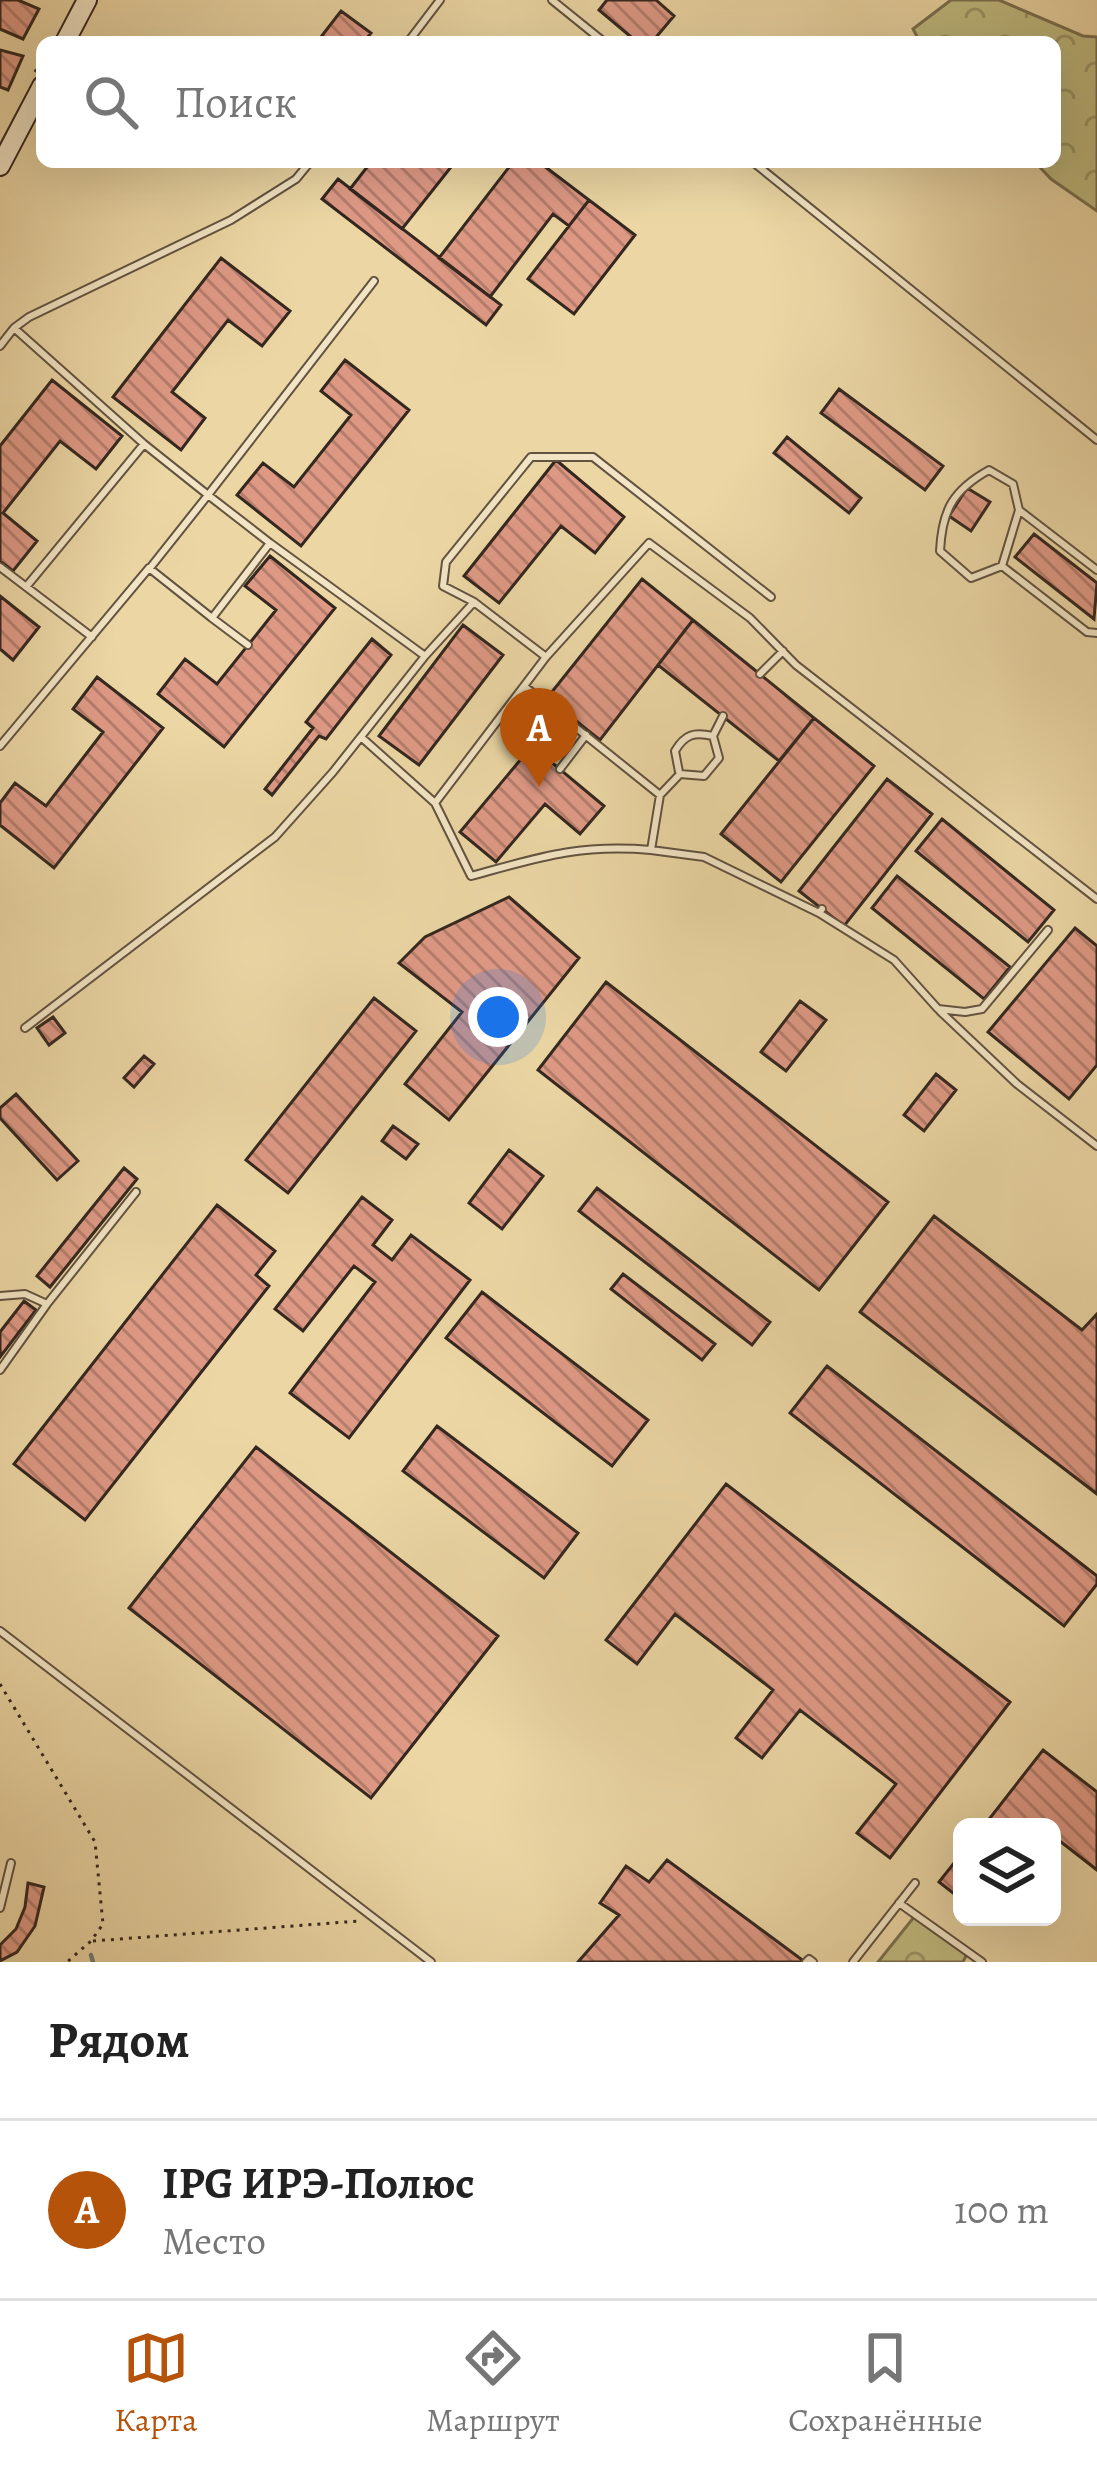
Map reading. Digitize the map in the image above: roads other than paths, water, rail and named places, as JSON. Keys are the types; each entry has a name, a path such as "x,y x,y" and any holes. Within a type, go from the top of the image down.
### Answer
{"street":[{"path":"68,36 86,0"},
{"path":"0,166 36,97"}],"lane":[{"path":"413,36 440,0"},
{"path":"552,0 597,36"},
{"path":"0,346 14,328 231,220 296,179 305,168"},
{"path":"760,168 1097,440"},
{"path":"0,746 208,495 374,281"},
{"path":"14,328 144,444 269,543 425,656"},
{"path":"26,587 144,444"},
{"path":"546,657 474,602 443,586 446,562 531,457 593,457 771,597"},
{"path":"989,470 1013,484 1019,510 1002,566 971,578 940,550 941,517 968,482 989,470"},
{"path":"1019,510 1097,570"},
{"path":"212,618 269,543"},
{"path":"435,803 546,657 650,543 750,618 783,652 1097,899"},
{"path":"1002,566 1087,632 1097,634"},
{"path":"0,567 92,637"},
{"path":"149,568 248,645"},
{"path":"25,1028 274,837 474,602"},
{"path":"760,674 783,652"},
{"path":"524,686 660,795"},
{"path":"680,774 704,776 719,758 713,736 723,716"},
{"path":"680,774 675,751 682,739 696,732 713,736"},
{"path":"560,770 586,735"},
{"path":"361,737 435,803 471,877 561,851 602,846 651,850 704,857 821,911 894,960 1017,1084 1097,1146"},
{"path":"651,850 660,795 680,774"},
{"path":"938,1009 982,1009 1048,930"},
{"path":"0,1370 136,1192"},
{"path":"0,1296 25,1294 47,1304"},
{"path":"0,1631 431,1962"},
{"path":"0,1908 11,1863"},
{"path":"854,1962 915,1883"},
{"path":"899,1903 982,1962"}],"waterway":[{"path":"91,1955 93,1962"}],"place":[{"name":"IPG ИРЭ-Полюс","path":"539,787"}]}
